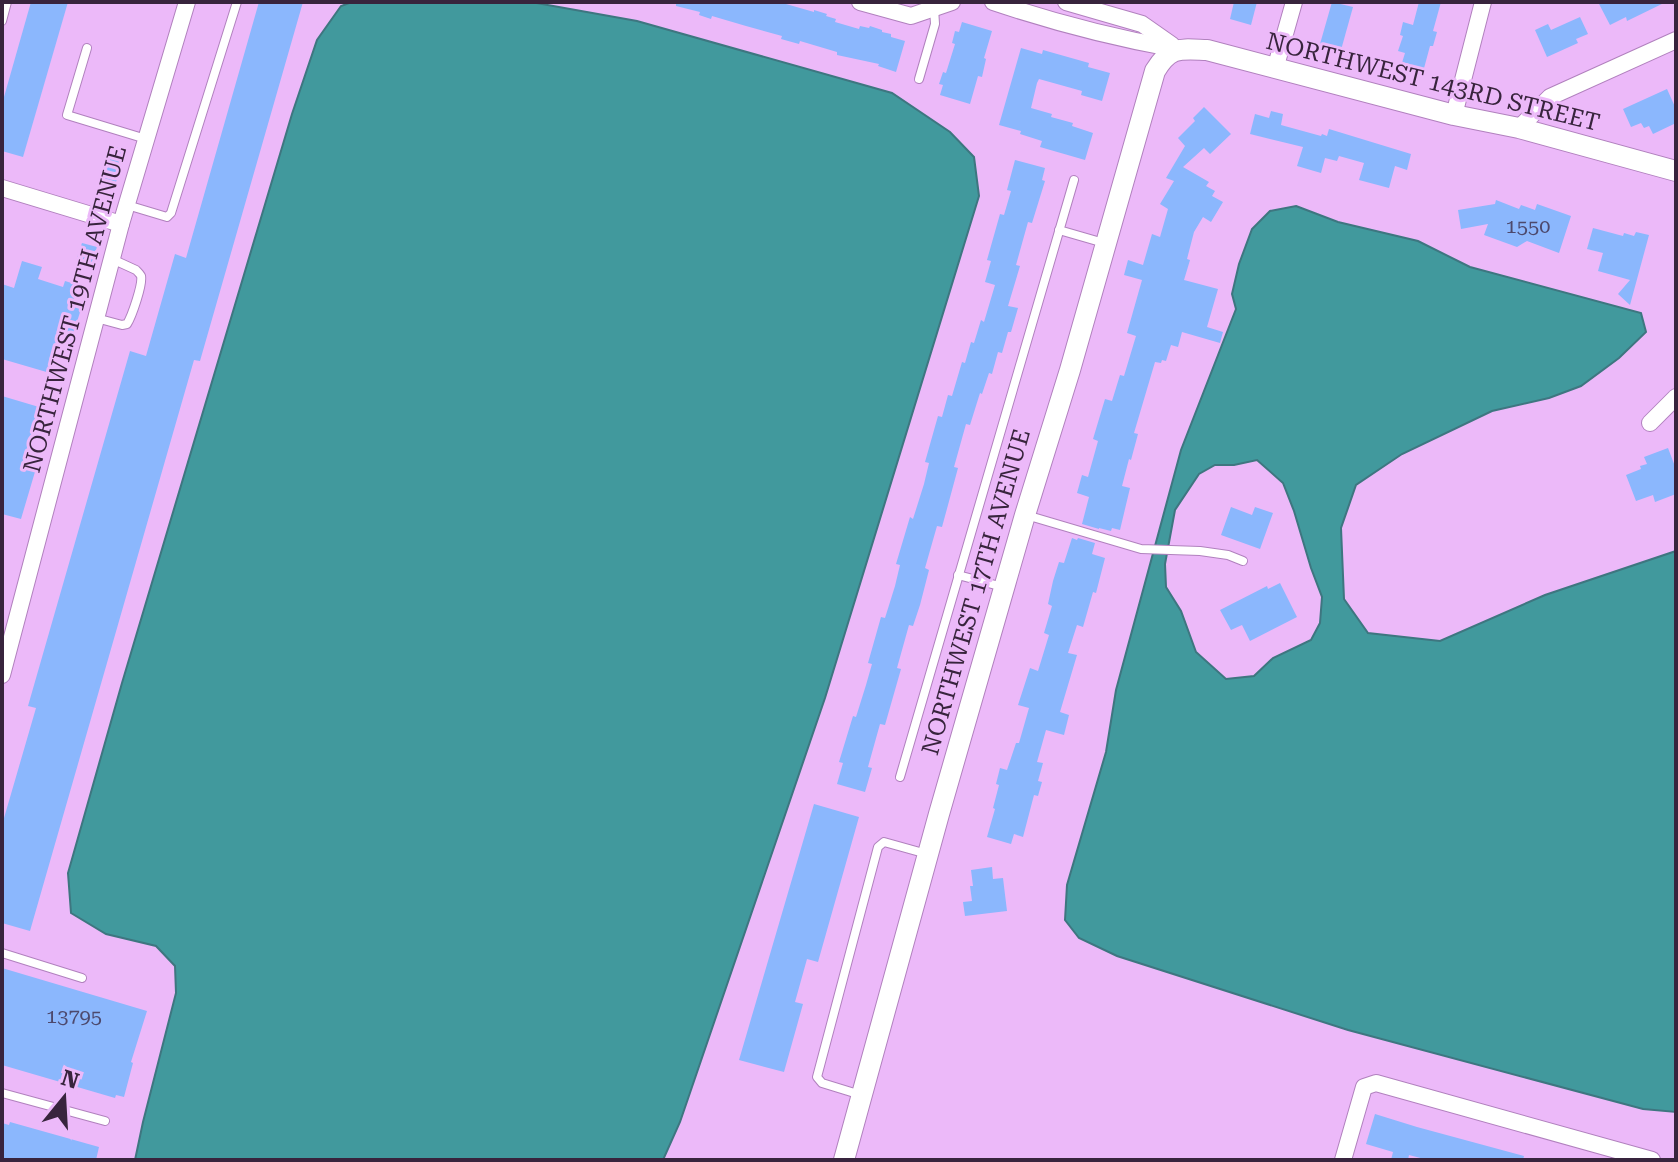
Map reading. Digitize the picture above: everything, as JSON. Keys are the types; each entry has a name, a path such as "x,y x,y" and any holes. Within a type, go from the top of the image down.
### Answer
{"street":[{"name":"NORTHWEST 19TH AVENUE","path":"2,675 126,205 187,2"},
{"path":"860,2 911,16 952,2"},
{"name":"NORTHWEST 143RD STREET","path":"993,2 1133,41 1176,49 1207,50 1454,115 1519,128 1676,171"},
{"path":"1066,2 1142,24 1176,49"},
{"path":"1275,69 1294,2"},
{"path":"1454,115 1483,2"},
{"path":"1519,128 1550,97 1676,40"},
{"name":"NORTHWEST 17TH AVENUE","path":"844,1160 927,854 1155,71 1163,58 1176,49"},
{"path":"2,188 121,224"},
{"path":"1650,423 1676,397"},
{"path":"1343,1160 1364,1087 1376,1083 1652,1160"}],"lane":[{"path":"2,21 7,2"},
{"path":"126,205 169,216 237,2"},
{"path":"919,79 935,24 934,7"},
{"path":"87,48 67,115 146,139"},
{"path":"900,777 1074,180"},
{"path":"1059,230 1106,243"},
{"path":"96,318 127,324 138,293 140,273 112,259"},
{"path":"1025,515 1141,549 1200,551 1228,555 1243,561"},
{"path":"958,575 1004,587"},
{"path":"862,1095 822,1083 817,1077 878,847 884,842 927,854"},
{"path":"2,953 82,978"},
{"path":"2,1093 105,1121"}],"shaded area":[{"path":"352,2 531,2 637,21 892,93 950,132 974,157 979,196 825,698 680,1122 663,1160 135,1160 176,993 175,966 156,946 106,934 71,913 68,873 292,114 317,40 341,6"},
{"path":"1296,206 1338,222 1418,241 1470,267 1641,313 1646,332 1619,358 1581,386 1549,398 1492,411 1402,454 1356,485 1341,528 1344,599 1368,633 1440,641 1545,595 1676,551 1676,1112 1643,1109 1348,1030 1117,956 1079,938 1065,920 1067,885 1106,752 1116,690 1181,450 1236,309 1232,294 1252,229 1270,211","holes":["1257,460 1283,483 1322,597 1320,623 1311,640 1273,658 1254,676 1226,679 1196,652 1181,611 1166,587 1165,564 1175,510 1199,474 1215,465"]}],"building":[{"path":"31,2 68,2 23,157 2,151 2,104"},
{"path":"259,2 303,2 200,361 194,360 30,931 2,923 2,825 36,708 28,706 130,351 146,356 175,254 186,258"},
{"path":"676,2 779,2 827,14 836,19 835,22 859,29 860,26 870,26 905,41 896,72 800,41 799,44 781,39 782,36 712,16 711,19 699,15 700,12 676,6"},
{"path":"1234,2 1257,2 1251,25 1230,19"},
{"path":"1332,2 1353,7 1341,50 1320,44"},
{"path":"1419,2 1441,2 1433,31 1437,32 1423,72 1401,66 1405,53 1398,51 1403,22 1413,25"},
{"path":"1598,2 1666,2 1627,21 1626,17 1610,25"},
{"path":"1580,17 1588,34 1576,39 1578,43 1547,57 1535,30 1548,24 1551,30"},
{"path":"962,22 992,31 982,77 978,76 970,104 940,95 943,85 939,84 943,72 946,73 955,44 952,43 955,31 959,32"},
{"path":"1021,48 1042,54 1043,50 1089,63 1088,67 1110,73 1102,101 1081,95 1082,91 1039,79 1037,83 1031,108 1093,133 1085,160 1040,147 1042,141 999,125"},
{"path":"1667,89 1676,109 1676,123 1653,134 1649,126 1644,128 1641,123 1631,127 1623,109"},
{"path":"1204,107 1231,134 1210,154 1204,148 1183,167 1209,182 1206,186 1215,191 1212,196 1223,202 1211,222 1203,217 1194,232 1184,280 1218,289 1207,327 1223,332 1220,343 1182,332 1178,347 1171,345 1166,361 1155,362 1122,486 1130,488 1120,530 1099,529 1082,524 1089,497 1077,493 1082,475 1088,477 1098,441 1093,439 1105,399 1112,401 1120,375 1124,376 1136,336 1127,333 1142,280 1124,275 1128,260 1143,265 1152,234 1160,237 1168,209 1160,204 1174,181 1166,178 1185,146 1178,138"},
{"path":"1271,111 1283,114 1281,125 1321,136 1327,136 1329,129 1411,154 1407,170 1395,166 1389,188 1359,180 1364,163 1339,156 1337,161 1325,158 1321,173 1297,166 1303,147 1250,134 1255,114 1269,118"},
{"path":"113,146 125,150 116,182 103,178"},
{"path":"1015,160 1045,168 1042,180 1045,181 1032,223 1028,222 1016,265 1020,266 1008,306 1018,308 1002,353 998,352 992,374 989,373 980,393 970,425 966,424 942,527 937,526 925,568 929,570 920,605 913,626 909,625 897,668 901,669 885,725 880,724 868,767 872,768 865,792 837,784 843,763 839,762 866,685 872,664 868,663 881,617 885,618 895,586 900,565 896,564 924,484 929,463 925,462 938,416 942,417 948,395 952,396 962,362 965,363 981,320 984,322 995,285 985,282 991,261 987,260 1000,214 1004,215 1011,191 1007,190"},
{"path":"1496,200 1519,209 1521,205 1535,210 1537,204 1571,216 1559,253 1527,241 1517,247 1484,235 1488,224 1461,229 1458,210 1495,204"},
{"path":"1593,228 1623,236 1624,233 1634,236 1636,232 1649,235 1630,305 1618,294 1630,280 1598,271 1603,253 1587,249"},
{"path":"82,243 97,247 92,262 77,257"},
{"path":"22,261 42,267 38,279 63,287 65,281 78,285 72,306 81,309 71,341 61,338 50,373 2,359 2,284 14,288"},
{"path":"2,396 39,407 23,461 37,465 21,519 2,514"},
{"path":"1668,448 1676,469 1676,494 1655,502 1653,495 1636,501 1626,475 1647,464 1644,457"},
{"path":"1231,507 1252,515 1255,507 1273,513 1260,549 1221,535"},
{"path":"1072,538 1095,543 1092,554 1105,558 1083,627 1077,625 1068,653 1077,655 1060,712 1069,715 1064,735 1046,730 1037,762 1043,763 1038,796 1034,795 1023,837 1014,834 1011,844 987,837 995,809 999,785 996,784 1000,768 1007,770 1016,743 1019,743 1029,708 1018,705 1030,668 1038,671 1049,635 1044,633 1052,606 1048,604 1053,581 1059,562 1064,563"},
{"path":"1280,583 1297,617 1250,641 1242,625 1231,630 1220,610 1267,586 1268,589"},
{"path":"814,804 859,817 818,962 807,959 795,1002 803,1004 784,1072 739,1060"},
{"path":"992,867 993,879 1003,878 1007,911 965,916 963,902 972,901 971,870"},
{"path":"2,968 147,1011 124,1097 116,1095 115,1098 2,1065"},
{"path":"1375,1114 1524,1156 1523,1160 1428,1160 1409,1155 1408,1160 1391,1160 1393,1152 1366,1144"},
{"path":"10,1122 99,1147 96,1160 2,1160 2,1123 9,1125"}]}
